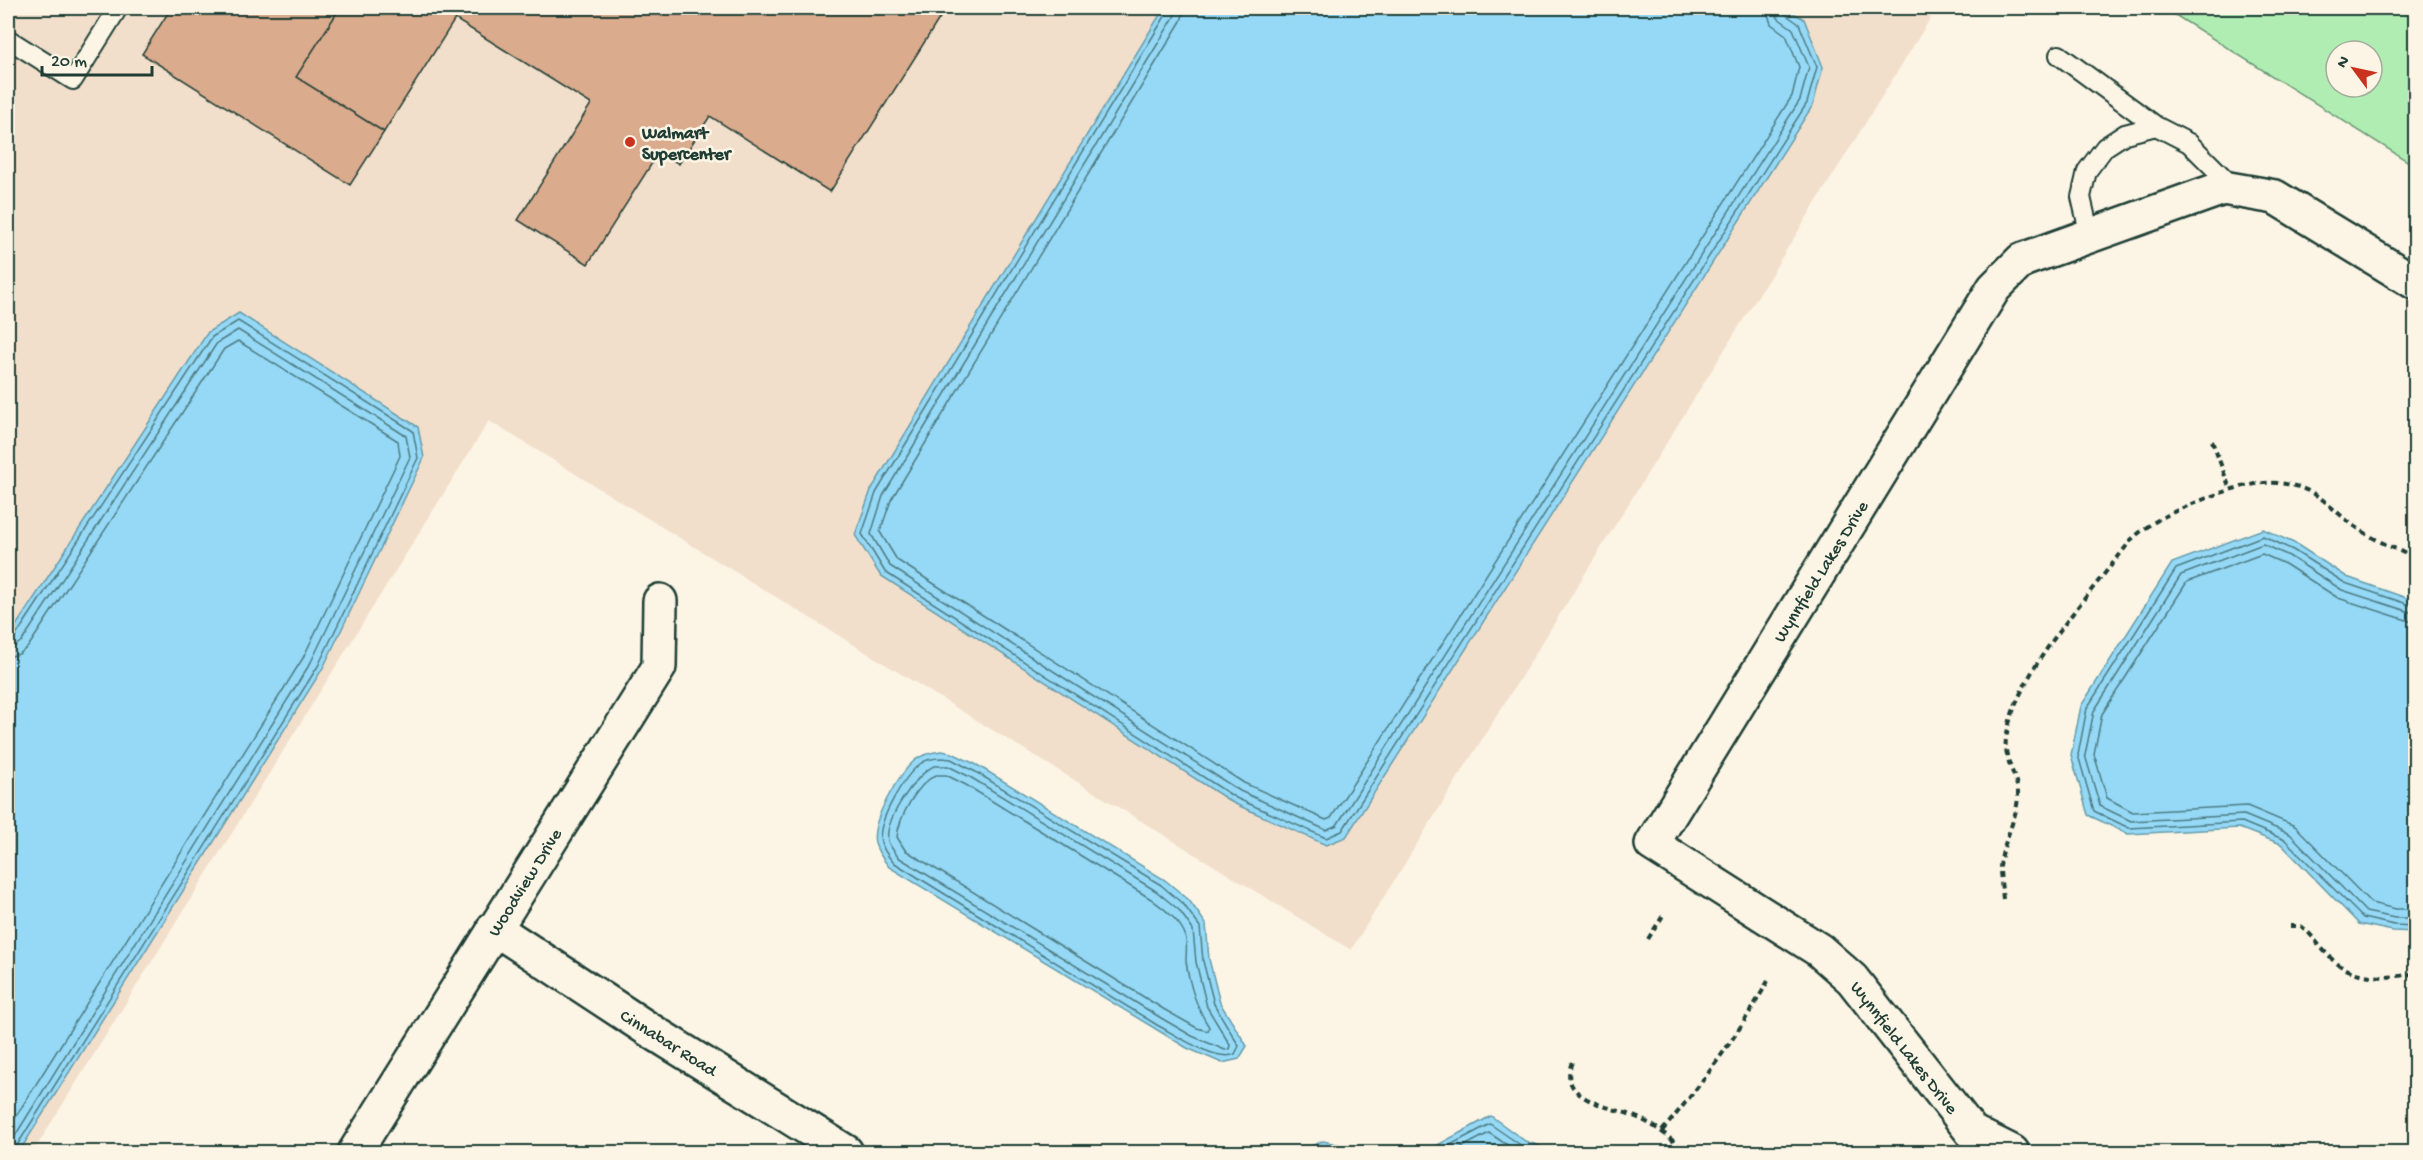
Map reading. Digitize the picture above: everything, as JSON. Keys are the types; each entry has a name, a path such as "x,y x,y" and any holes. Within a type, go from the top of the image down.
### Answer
{"street":[{"name":"Wynnfield Lakes Drive","path":"2012,1152 1972,1132 1852,980 1827,957 1652,844 1994,288 2022,260 2223,188 2275,197 2415,283"},
{"name":"Woodview Drive","path":"355,1152 659,667 660,601"},
{"name":"Cinnabar Road","path":"494,928 648,1029 846,1152"}],"lane":[{"path":"8,39 73,80 118,8"},
{"path":"2059,56 2156,126 2188,143 2236,190"},
{"path":"2090,236 2081,197 2086,171 2105,147 2125,134 2156,126"}],"path":[{"path":"2212,441 2230,489"},
{"path":"2003,898 2000,866 2019,795 2006,756 2006,740 2013,710 2026,680 2131,540 2145,527 2161,516 2243,484 2270,482 2302,488 2322,499 2343,519 2361,531 2415,558"},
{"path":"1648,939 1664,914"},
{"path":"2290,926 2301,926 2335,962 2346,968 2381,978 2396,978 2415,973"},
{"path":"1662,1131 1695,1093 1745,1023 1768,981"},
{"path":"1572,1062 1568,1074 1569,1081 1579,1095 1637,1117 1662,1131 1685,1152"}],"shaded area":[{"path":"8,8 1937,8 1351,950 489,421 33,1152 8,1152"}],"green space":[{"path":"2164,8 2415,8 2415,166"}],"water":[{"path":"1164,8 1785,8 1804,19 1823,67 1813,105 1346,837 1326,845 1233,803 880,575 855,535 871,490"},
{"path":"239,313 418,427 424,458 323,668 19,1152 8,1152 8,638 208,332"},
{"path":"2263,529 2296,544 2347,577 2415,601 2415,932 2393,931 2359,924 2281,844 2239,828 2128,834 2088,815 2071,755 2081,706 2172,563"},
{"path":"942,751 952,753 977,765 1165,880 1189,900 1206,924 1209,959 1220,1003 1247,1046 1239,1059 1222,1063 1187,1048 889,867 875,843 881,811 901,776 915,760 921,756"},
{"path":"1491,1116 1525,1141 1558,1152 1413,1152 1427,1151"},
{"path":"1323,1141 1373,1152 1297,1152"}],"building":[{"path":"171,8 340,8 296,77 384,132 350,185 142,54"},
{"name":"Walmart Supercenter","path":"340,8 946,8 830,192 710,116 679,164 659,152 588,264 518,220 591,104 455,19 384,132 296,77"}],"place":[{"name":"Walmart Supercenter","path":"630,142"}]}
